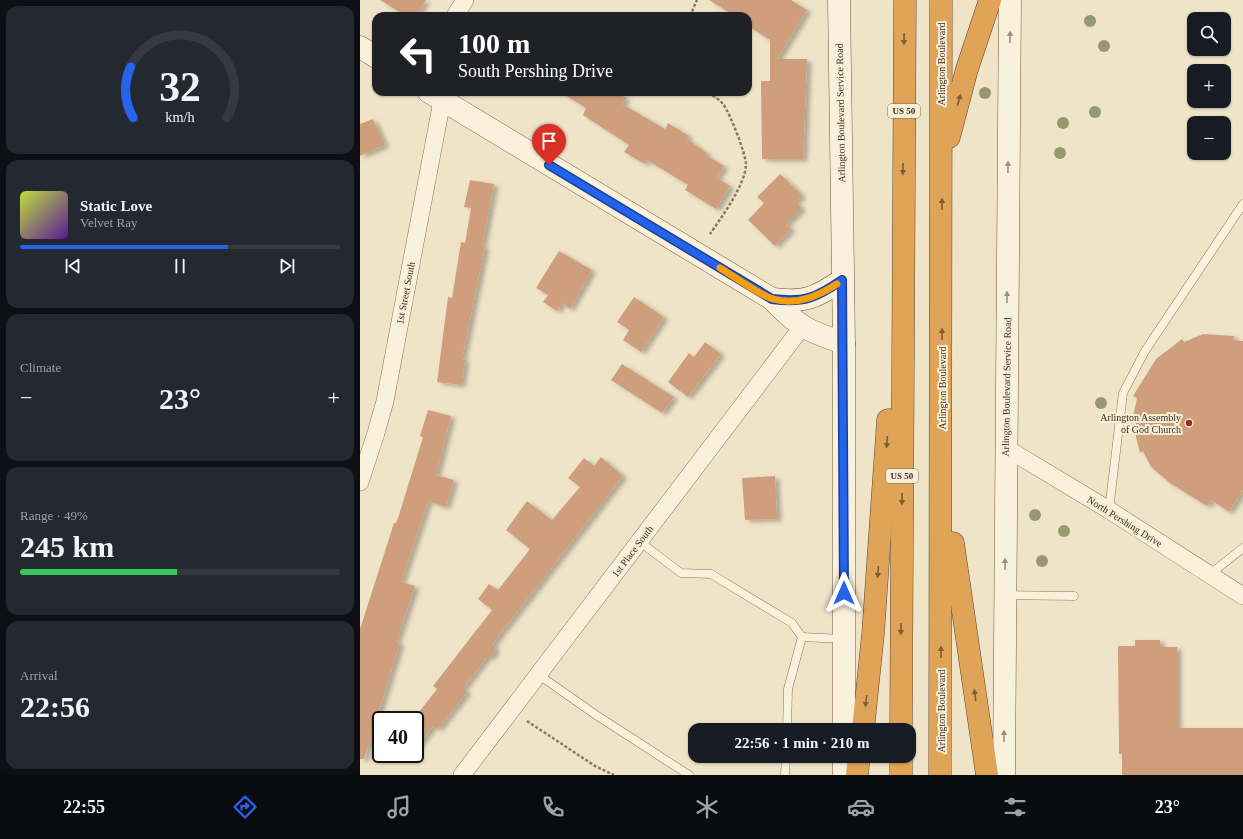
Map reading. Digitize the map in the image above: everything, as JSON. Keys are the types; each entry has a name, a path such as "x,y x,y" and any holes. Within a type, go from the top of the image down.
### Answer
{"highway":[{"name":"US 50","path":"901,723 902,222 905,0"},
{"name":"Arlington Boulevard","path":"940,775 942,470 941,0"},
{"path":"942,165 967,70 990,0"},
{"path":"863,723 875,607 902,222"},
{"path":"942,470 987,775"},
{"path":"857,775 858,763"},
{"path":"900,775 901,763"}],"street":[{"path":"458,12 465,0"},
{"name":"Arlington Boulevard Service Road","path":"839,0 844,342 844,723"},
{"name":"Arlington Boulevard Service Road","path":"1004,775 1010,0"},
{"path":"360,47 372,54"},
{"path":"436,97 772,299 792,320 802,327 844,342"},
{"name":"1st Street South","path":"360,482 385,401 436,97"},
{"path":"772,299 789,301 815,297 842,280"},
{"name":"1st Place South","path":"462,775 802,327"},
{"name":"North Pershing Drive","path":"1006,448 1109,510 1243,596"},
{"path":"844,763 844,775"}],"lane":[{"path":"1109,510 1123,393 1146,351 1243,204"},
{"path":"640,542 680,573 712,574 792,623 802,637"},
{"path":"1210,575 1243,548"},
{"path":"1005,595 1074,596"},
{"path":"802,637 844,640"},
{"path":"787,723 788,689 802,637"},
{"path":"539,675 596,715 689,775"},
{"path":"785,775 786,763"}],"path":[{"path":"692,12 697,0"},
{"path":"710,234 724,215 738,190 746,164 736,132 723,104 714,96"},
{"path":"511,711 594,766 614,775"}],"building":[{"path":"380,0 426,0 418,12 400,12"},
{"path":"709,0 791,0 807,10 777,59 807,59 803,159 762,159 761,81 770,81 770,40 752,29 752,12 728,12"},
{"path":"566,96 623,96 626,98 622,104 665,129 668,123 689,136 687,139 707,153 706,155 724,166 717,178 730,186 716,209 685,190 688,185 647,160 645,164 624,152 629,145 583,115 586,108"},
{"path":"373,119 385,145 360,156 360,124"},
{"path":"780,174 802,195 795,202 802,208 786,224 791,229 775,246 748,220 764,203 757,197"},
{"path":"470,180 494,184 482,246 485,246 462,359 465,360 461,385 437,382 448,297 452,298 461,242 465,243 471,208 464,207"},
{"path":"559,251 592,270 570,309 562,303 557,311 543,302 548,295 536,288"},
{"path":"634,297 664,317 641,352 623,340 629,330 617,322"},
{"name":"Arlington Assembly of God Church","path":"1203,334 1234,336 1233,340 1243,341 1243,490 1229,512 1211,500 1207,506 1170,483 1151,467 1143,451 1140,453 1136,437 1136,421 1132,421 1137,398 1133,396 1156,359 1182,339 1184,342"},
{"path":"705,342 721,354 688,397 668,382 689,353 694,357"},
{"path":"622,364 674,397 662,413 611,380"},
{"path":"428,410 451,416 436,475 454,480 446,507 428,501 401,582 415,586 396,642 400,643 379,711 372,711 372,733 364,759 360,759 360,629 394,523 396,523 399,515 423,437 420,436"},
{"path":"601,457 623,476 493,643 495,651 491,657 487,657 463,688 467,692 438,729 433,726 424,738 424,711 420,711 437,689 433,686 492,610 478,599 489,584 498,590 530,549 506,530 527,501 552,520 580,487 568,478 584,458 594,466"},
{"path":"775,476 777,519 745,520 742,478"},
{"path":"1135,640 1160,640 1161,647 1177,647 1177,728 1243,728 1243,775 1122,775 1122,754 1119,754 1118,646 1135,646"}],"slow traffic":[{"path":"720,268 772,299 789,301 815,297 837,284"}],"place":[{"name":"Arlington Assembly of God Church","path":"1189,423"}],"route":[{"path":"549,165 643,220 772,299 789,301 815,297 842,280 844,342 844,593"}]}
